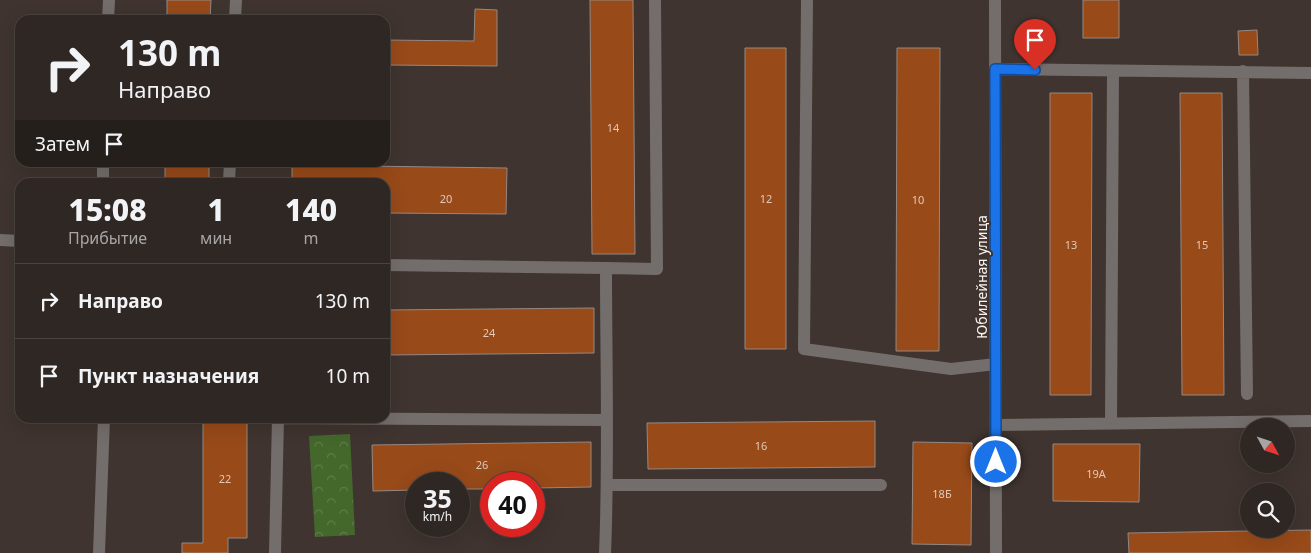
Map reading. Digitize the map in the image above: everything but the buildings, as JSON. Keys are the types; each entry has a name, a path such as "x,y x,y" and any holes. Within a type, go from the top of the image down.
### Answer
{"street":[{"path":"108,15 109,0"},
{"path":"235,15 236,0"},
{"path":"390,265 657,269 655,0"},
{"path":"807,0 804,349 951,370 996,364"},
{"name":"Юбилейная улица","path":"995,0 996,553"},
{"path":"995,69 1113,72 1244,71 1311,73"},
{"path":"1244,71 1247,394"},
{"path":"1111,423 1113,72"},
{"path":"0,240 15,241"},
{"path":"605,553 608,485 605,420 606,268"},
{"path":"390,419 605,420"},
{"path":"996,425 1311,420"},
{"path":"100,553 104,423"},
{"path":"275,553 278,423"},
{"path":"608,485 881,485"}],"green space":[{"path":"350,434 355,535 315,537 309,436"}],"route":[{"path":"996,462 995,69 1035,70"}]}
